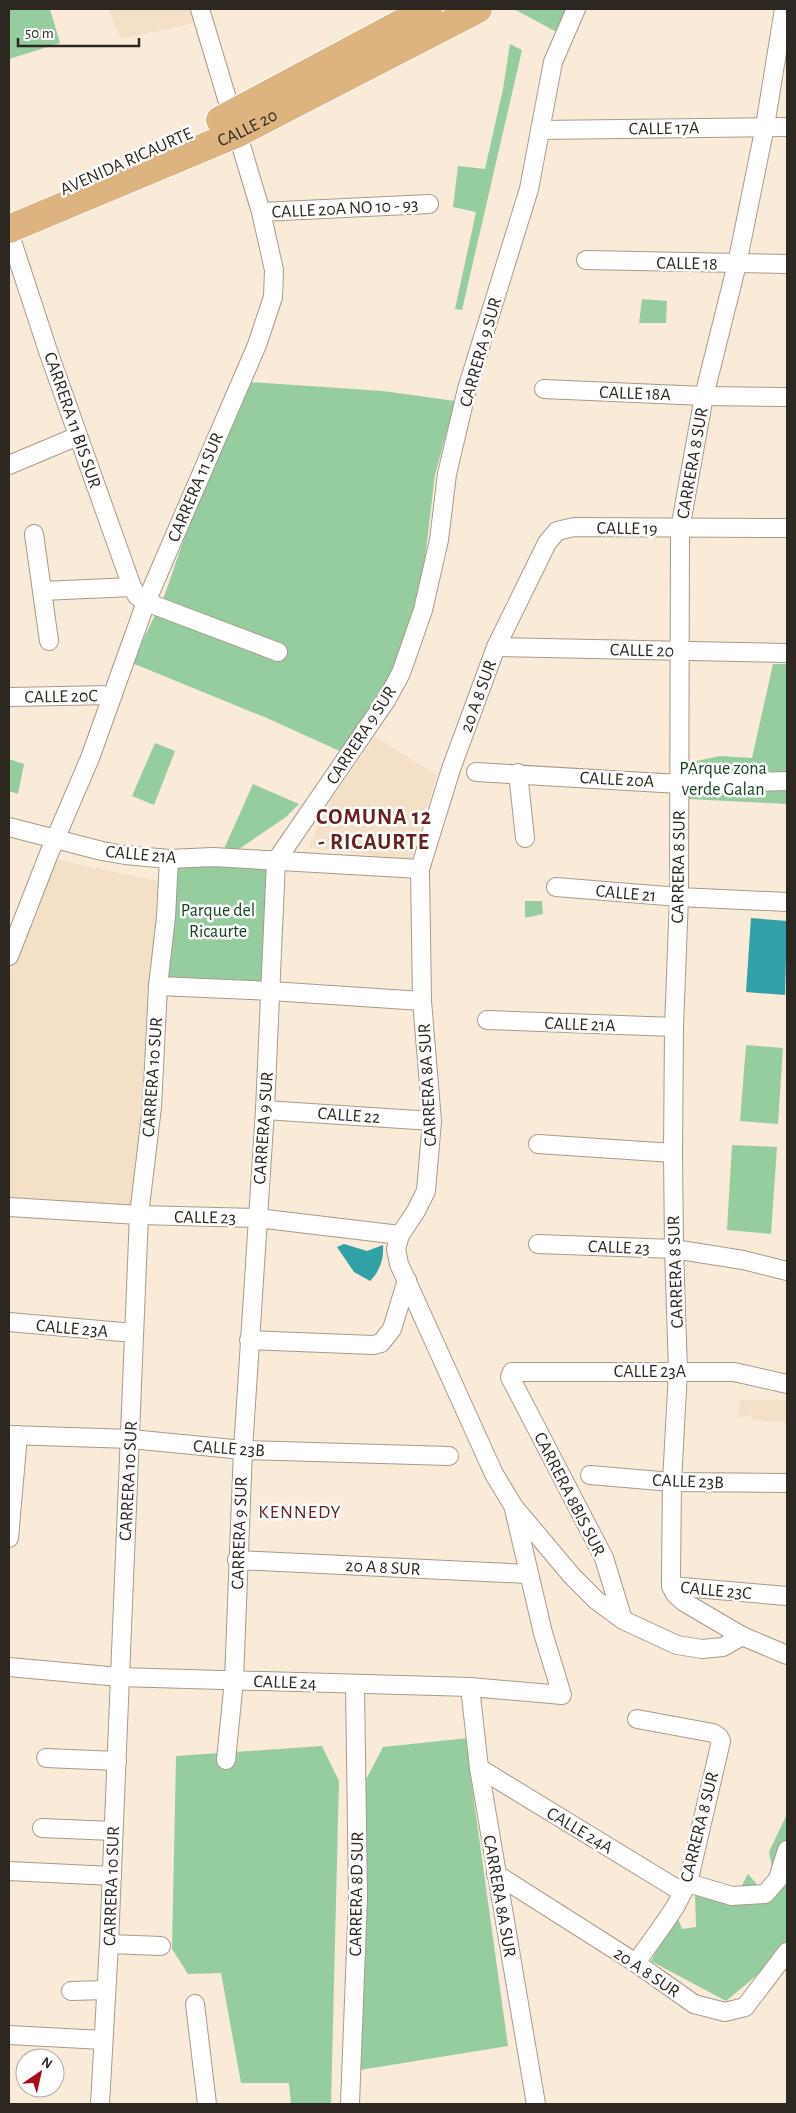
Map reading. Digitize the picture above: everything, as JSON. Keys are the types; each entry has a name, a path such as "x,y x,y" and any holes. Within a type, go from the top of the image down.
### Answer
{"main road":[{"name":"AVENIDA RICAURTE","path":"9,213 236,124 395,17 428,9"},
{"name":"CALLE 20","path":"9,230 478,9"}],"street":[{"name":"CARRERA 11 SUR","path":"9,956 90,758 146,602 268,315 273,296 274,270 261,212 200,9"},
{"name":"CARRERA 9 SUR","path":"226,1760 234,1680 242,1450 265,1110 276,861 387,700 401,673 427,593 439,540 447,474 467,389 529,189 553,62 576,9"},
{"name":"CARRERA 8 SUR","path":"671,1586 672,1482 678,1371 673,1153 674,1027 679,897 680,529 704,396 737,264 765,126 784,9"},
{"name":"CALLE 17A","path":"540,130 787,126"},
{"name":"CALLE 20A NO 10 - 93","path":"261,212 429,204"},
{"name":"CARRERA 11 BIS SUR","path":"9,230 78,436 132,586 137,596 146,602"},
{"name":"CALLE 18","path":"586,260 787,264"},
{"name":"CALLE 18A","path":"544,390 787,397"},
{"path":"9,465 78,436"},
{"name":"CALLE 19","path":"557,531 574,528 787,528"},
{"name":"20 A 8 SUR","path":"420,869 451,769 496,647 547,543 557,531"},
{"path":"34,534 49,641"},
{"path":"42,591 132,586"},
{"path":"146,602 278,652"},
{"name":"CALLE 20","path":"496,647 787,653"},
{"name":"CALLE 20C","path":"9,697 113,695"},
{"name":"CALLE 20A","path":"476,772 679,784 787,781"},
{"path":"518,774 525,838"},
{"name":"CALLE 21A","path":"9,827 117,854 169,859 213,857 276,861"},
{"name":"CARRERA 10 SUR","path":"100,2104 112,1876 139,1215 152,1107 158,986 166,917 169,859"},
{"path":"276,861 420,869"},
{"name":"CARRERA 8A SUR","path":"400,1235 416,1212 426,1191 432,1120 422,1001 420,869"},
{"name":"CALLE 21","path":"556,887 679,897 787,902"},
{"path":"158,986 422,1001"},
{"name":"CALLE 21A","path":"487,1020 674,1027"},
{"name":"CALLE 22","path":"265,1110 432,1120"},
{"path":"538,1144 673,1153"},
{"name":"CALLE 23","path":"9,1207 139,1215 257,1218 400,1235"},
{"path":"400,1235 396,1249 399,1264 486,1456 514,1506 572,1576 596,1600 623,1620 677,1645 702,1649 723,1648 742,1636"},
{"name":"CALLE 23","path":"538,1244 674,1250 743,1260 787,1272"},
{"path":"248,1340 373,1345 381,1343 392,1329 407,1280"},
{"name":"CALLE 23A","path":"9,1322 134,1334"},
{"name":"CALLE 23A","path":"512,1372 734,1372 787,1384"},
{"name":"CARRERA 8BIS SUR","path":"512,1372 510,1377 604,1558 623,1620"},
{"path":"9,1538 13,1435"},
{"name":"CALLE 23B","path":"13,1435 131,1439 242,1450 449,1456"},
{"name":"CALLE 23B","path":"590,1476 672,1482 787,1483"},
{"path":"514,1506 528,1574"},
{"name":"20 A 8 SUR","path":"237,1560 528,1574"},
{"name":"CALLE 24","path":"9,1667 119,1677 470,1687 562,1696 528,1574"},
{"name":"CALLE 23C","path":"671,1586 787,1596"},
{"name":"CALLE 23C","path":"671,1586 675,1594 684,1602 742,1636 787,1655"},
{"name":"CARRERA 8D SUR","path":"350,2104 358,1897 355,1685"},
{"name":"CARRERA 8A SUR","path":"470,1687 479,1768 530,2103"},
{"name":"CARRERA 8 SUR","path":"636,1963 679,1900 685,1888 721,1741 713,1733 637,1719"},
{"path":"46,1758 117,1761"},
{"name":"CALLE 24A","path":"479,1768 685,1888 732,1896 765,1894 778,1879 787,1850"},
{"path":"42,1828 113,1831"},
{"path":"9,1871 112,1876"},
{"name":"20 A 8 SUR","path":"496,1874 636,1963 694,2004 725,2012 746,2007 787,1952"},
{"path":"109,1944 161,1946"},
{"path":"71,1991 106,1990"},
{"path":"195,2004 206,2104"},
{"path":"9,2035 103,2040"}],"shaded area":[{"path":"108,9 194,9 199,22 121,39"},
{"path":"375,737 437,775 411,860 309,848 315,832 335,794"},
{"path":"53,859 167,883 155,1024 133,1208 9,1200 9,974"},
{"path":"740,1400 787,1400 787,1423 752,1419 752,1415 738,1418"}],"green space":[{"path":"9,9 50,9 60,43 9,59"},
{"path":"514,9 580,9 564,36"},
{"path":"510,44 522,50 462,310 455,309 476,212 453,207 458,166 485,169 503,89"},
{"path":"642,299 667,301 666,323 639,323"},
{"path":"250,382 383,391 455,401 435,475 419,608 395,671 344,753 269,719 132,663 165,594 198,498"},
{"name":"PArque zona verde Galan","path":"773,664 787,664 787,804 687,799 687,763 720,756 752,758"},
{"path":"155,743 175,751 154,805 132,796"},
{"path":"9,759 24,764 18,794 9,791"},
{"path":"253,784 299,804 286,817 239,849 224,849"},
{"name":"Parque del Ricaurte","path":"173,862 271,866 267,986 166,978"},
{"path":"525,901 542,901 543,914 525,918"},
{"path":"746,1045 783,1048 778,1124 740,1121"},
{"path":"732,1145 777,1147 771,1234 727,1230"},
{"path":"468,1738 468,1758 508,2046 360,2070 359,1793 383,1747"},
{"path":"322,1746 339,1781 331,2104 291,2104 289,2083 241,2083 221,1973 188,1974 172,1949 176,1756"},
{"path":"787,1814 787,1950 726,2001 651,1961 676,1913 682,1929 696,1927 695,1892 740,1889 748,1874 761,1889 774,1877 769,1852"}],"water":[{"path":"751,918 787,921 785,995 746,992"},
{"path":"344,1244 367,1251 383,1245 381,1264 370,1281 354,1272 337,1247"}],"district":[{"name":"COMUNA 12 - RICAURTE","path":"374,828"},
{"name":"KENNEDY","path":"300,1511"}]}
